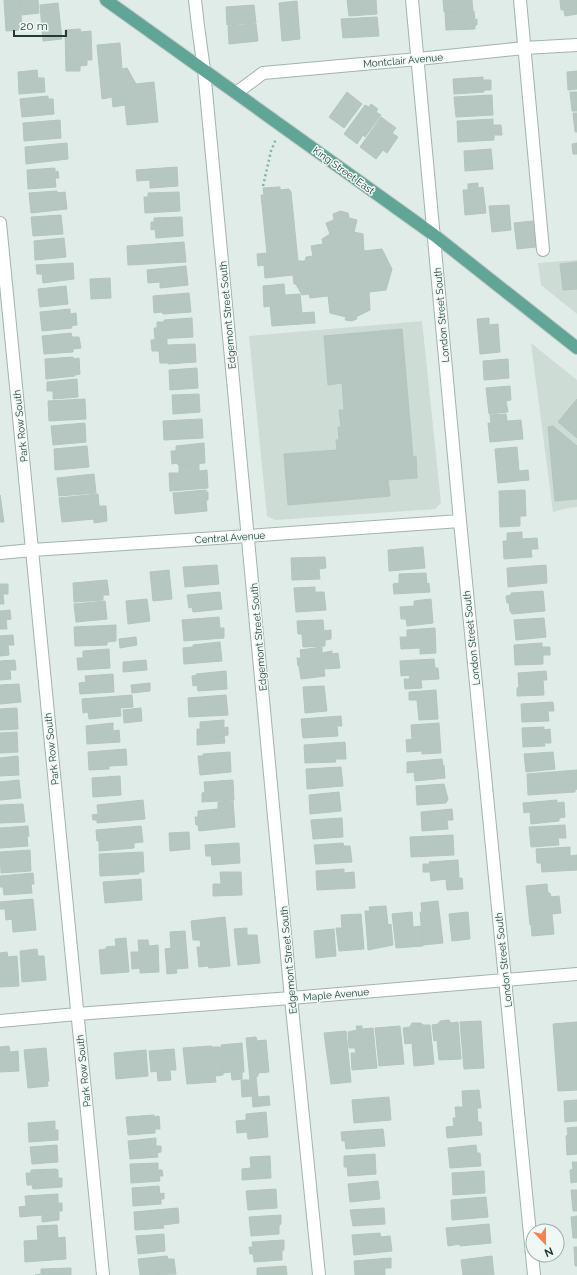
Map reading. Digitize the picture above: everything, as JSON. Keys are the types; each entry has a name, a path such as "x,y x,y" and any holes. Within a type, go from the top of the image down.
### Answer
{"main road":[{"name":"King Street East","path":"106,0 434,235 577,348"}],"street":[{"name":"Edgemont Street South","path":"195,0 204,70 318,1275"},
{"name":"London Street South","path":"412,0 460,521 534,1275"},
{"path":"520,0 544,250"},
{"name":"Montclair Avenue","path":"236,93 263,73 577,44"},
{"name":"Park Row South","path":"0,223 103,1275"},
{"name":"Central Avenue","path":"0,553 460,521"},
{"name":"Maple Avenue","path":"0,1021 577,974"}],"path":[{"path":"262,186 271,150 282,125"}],"shaded area":[{"path":"577,260 577,314 541,285 538,263"},
{"path":"422,321 441,503 435,509 275,520 267,516 249,336"},
{"path":"531,343 577,380 577,507 553,512"}],"building":[{"path":"4,0 20,0 22,30 6,31"},
{"path":"20,0 38,0 39,13 22,15"},
{"path":"347,0 376,0 377,14 349,16"},
{"path":"443,0 472,0 473,10 444,12"},
{"path":"560,0 577,0 577,14 565,16 564,10 561,10"},
{"path":"297,1 300,39 282,41 279,3"},
{"path":"58,3 62,39 43,41 40,5"},
{"path":"254,5 256,23 227,25 226,7"},
{"path":"474,11 475,20 477,19 475,29 446,30 445,12"},
{"path":"377,17 379,36 343,38 341,19"},
{"path":"256,24 258,41 229,44 228,26"},
{"path":"80,29 81,32 91,31 92,60 87,60 87,65 80,66 80,71 66,71 65,30"},
{"path":"120,43 122,69 127,68 136,84 154,82 158,122 127,125 125,105 113,107 112,97 102,99 97,45"},
{"path":"37,70 38,78 44,78 45,92 19,94 18,72"},
{"path":"577,71 577,89 568,90 567,72"},
{"path":"483,77 483,80 491,80 491,90 484,90 484,92 454,94 453,79"},
{"path":"347,92 362,104 344,128 329,117"},
{"path":"570,92 577,92 577,111 572,111"},
{"path":"492,95 493,115 456,117 454,97"},
{"path":"48,96 48,99 53,99 54,114 22,117 20,99"},
{"path":"371,104 378,109 376,112 381,115 365,137 363,135 357,144 344,134 365,105 369,107"},
{"path":"573,113 577,113 577,132 575,132"},
{"path":"381,117 396,128 392,133 398,137 387,153 383,150 376,159 360,147"},
{"path":"493,119 493,125 501,125 502,135 494,135 494,140 458,142 457,121"},
{"path":"60,120 61,138 24,141 23,123"},
{"path":"67,143 68,159 26,164 25,147"},
{"path":"577,143 577,154 573,154 572,144"},
{"path":"491,149 493,169 465,171 464,151"},
{"path":"177,167 178,186 150,188 150,180 137,181 136,170"},
{"path":"55,168 55,172 58,171 59,178 55,178 56,187 28,189 27,170"},
{"path":"478,183 478,188 483,187 486,213 465,215 463,190 468,190 468,184"},
{"path":"280,187 280,190 289,189 291,192 298,261 305,261 306,257 313,256 311,246 323,244 322,239 330,234 326,223 334,220 333,214 340,211 348,213 349,218 357,220 354,232 363,234 364,251 382,249 392,269 386,290 369,292 370,310 356,317 357,319 351,321 345,320 346,317 330,313 328,296 310,298 309,294 302,295 296,284 294,284 293,275 265,278 264,265 258,266 257,254 267,253 261,195 264,195 263,188"},
{"path":"57,191 57,193 65,192 67,209 31,213 29,193"},
{"path":"179,192 180,211 145,213 144,197 148,197 148,193"},
{"path":"509,205 511,230 492,232 489,206"},
{"path":"61,215 63,234 33,236 31,217"},
{"path":"182,217 183,236 156,238 155,229 151,230 151,222 154,222 154,218"},
{"path":"533,221 536,247 517,249 514,223"},
{"path":"64,238 66,257 35,260 34,241"},
{"path":"184,242 186,262 128,265 127,246"},
{"path":"577,262 577,289 563,290 560,264"},
{"path":"73,263 74,279 43,283 42,274 37,274 36,265"},
{"path":"186,266 188,285 160,288 160,282 148,283 147,270"},
{"path":"110,278 111,298 91,299 90,279"},
{"path":"284,284 285,295 300,294 302,313 314,312 315,323 272,326 270,306 264,307 263,286"},
{"path":"66,286 68,304 40,307 38,289"},
{"path":"189,293 191,312 163,314 162,312 154,313 153,296"},
{"path":"70,309 70,314 76,313 77,325 71,326 72,328 42,331 40,312"},
{"path":"192,318 193,337 155,339 154,328 157,328 157,322"},
{"path":"489,318 489,325 498,324 500,352 480,354 477,319"},
{"path":"402,329 413,457 416,456 417,478 388,480 390,496 288,505 284,454 337,450 336,440 339,440 338,427 341,427 339,410 344,410 342,383 328,385 324,336"},
{"path":"71,333 72,337 79,337 81,348 73,349 73,352 44,354 42,336"},
{"path":"167,339 167,345 195,344 196,362 168,364 160,363 159,351 152,351 151,340"},
{"path":"73,357 74,359 79,358 80,374 75,376 46,379 45,359"},
{"path":"508,359 509,378 484,380 483,361"},
{"path":"197,368 198,388 170,390 169,370"},
{"path":"77,379 78,397 53,399 53,391 47,391 47,382"},
{"path":"510,386 511,400 506,401 508,412 489,414 486,388"},
{"path":"199,394 200,412 173,414 172,395"},
{"path":"85,399 86,419 49,421 48,401"},
{"path":"577,399 577,438 558,422"},
{"path":"506,414 507,421 521,420 523,439 490,442 488,423 491,423 490,415"},
{"path":"202,419 203,438 164,440 163,421"},
{"path":"85,423 86,442 53,445 51,426"},
{"path":"553,426 577,446 577,499 555,501 548,427"},
{"path":"204,443 205,463 172,464 171,451 176,451 176,446"},
{"path":"87,446 89,467 55,470 54,449"},
{"path":"517,447 519,471 528,470 529,480 498,483 495,449"},
{"path":"199,464 199,471 207,470 208,488 170,491 169,473 179,473 179,465"},
{"path":"94,474 96,493 59,496 57,478"},
{"path":"206,490 206,492 208,492 208,500 206,500 207,511 175,514 173,493"},
{"path":"525,490 526,516 520,516 520,526 500,527 499,491"},
{"path":"98,494 99,506 106,506 107,521 94,523 94,519 62,522 59,498"},
{"path":"0,495 4,522 0,522"},
{"path":"522,532 522,539 537,538 538,549 531,549 532,557 504,559 503,541 507,541 507,533"},
{"path":"423,547 425,568 389,571 388,550"},
{"path":"325,557 326,568 319,569 320,579 292,580 291,558"},
{"path":"217,565 219,584 185,587 183,567"},
{"path":"546,565 547,583 508,587 507,568"},
{"path":"169,570 172,599 153,601 150,572"},
{"path":"426,573 427,584 429,583 430,592 394,594 393,584 399,583 399,574"},
{"path":"107,580 109,595 103,595 103,600 74,602 73,583"},
{"path":"0,584 8,584 8,594 3,594 4,604 0,604"},
{"path":"315,587 315,592 324,592 326,610 296,612 294,588"},
{"path":"543,591 545,611 512,614 509,603 507,603 506,596 511,595 511,593"},
{"path":"220,592 222,609 193,612 192,607 189,608 187,595"},
{"path":"147,599 150,621 128,624 126,601"},
{"path":"431,599 433,623 407,626 406,619 401,619 400,607 414,606 414,601"},
{"path":"105,601 107,619 76,622 74,604"},
{"path":"10,610 11,619 6,620 7,629 0,629 0,611"},
{"path":"219,617 220,628 224,628 224,638 184,641 182,620"},
{"path":"544,618 546,637 516,640 514,620"},
{"path":"323,620 324,631 331,630 331,639 325,640 325,646 303,647 302,634 298,634 297,621"},
{"path":"116,625 116,641 107,642 107,645 75,646 74,627"},
{"path":"435,628 436,653 420,654 420,648 401,649 400,637 407,637 407,630"},
{"path":"13,635 14,645 8,645 9,655 0,656 0,636"},
{"path":"136,637 137,645 120,648 119,639"},
{"path":"220,642 222,661 184,664 183,648 193,647 193,645"},
{"path":"542,643 542,647 550,647 550,655 543,655 543,664 515,665 514,645"},
{"path":"322,647 322,653 332,651 332,654 338,653 340,668 324,669 325,676 301,679 300,665 298,666 297,658 301,658 300,650"},
{"path":"109,649 110,668 78,670 77,658 83,658 83,651"},
{"path":"434,659 435,668 438,668 439,679 421,680 422,688 405,689 404,679 410,679 409,675 401,676 400,661"},
{"path":"15,660 16,670 10,670 11,679 0,680 0,661"},
{"path":"146,660 147,670 123,672 123,662"},
{"path":"226,671 227,689 198,691 197,685 193,686 192,676 197,675 196,674"},
{"path":"546,671 547,680 543,680 544,695 517,696 517,688 519,687 518,673"},
{"path":"113,674 114,692 80,694 79,683 86,682 85,676"},
{"path":"150,683 150,691 132,693 131,685"},
{"path":"19,684 21,702 0,704 0,685"},
{"path":"324,686 327,711 305,713 303,687"},
{"path":"436,690 438,719 419,720 417,700 409,700 409,692"},
{"path":"132,695 133,707 120,708 121,716 89,719 88,712 83,713 82,699"},
{"path":"226,695 228,715 189,717 188,698"},
{"path":"553,702 554,711 548,711 549,721 522,722 521,704"},
{"path":"17,708 18,729 0,730 0,709"},
{"path":"141,708 142,721 124,723 123,710"},
{"path":"341,716 342,726 337,726 338,736 303,738 301,719"},
{"path":"224,720 224,728 228,727 228,735 224,736 225,743 197,745 197,729 200,729 200,722"},
{"path":"113,723 113,731 119,730 120,742 87,744 86,726"},
{"path":"439,723 441,753 422,754 422,751 407,752 406,740 412,739 411,725"},
{"path":"544,727 544,730 550,729 551,743 544,743 545,746 523,747 522,728"},
{"path":"17,732 18,752 0,753 0,733"},
{"path":"345,742 346,759 335,759 336,762 305,763 304,745"},
{"path":"126,749 127,765 109,766 109,769 89,770 88,752"},
{"path":"230,752 231,772 200,775 198,756 203,756 203,754"},
{"path":"553,752 555,769 526,772 524,754"},
{"path":"18,756 19,775 0,776 0,758"},
{"path":"442,759 445,778 415,781 414,772 407,773 407,762"},
{"path":"341,767 343,786 307,789 306,769"},
{"path":"577,770 577,789 575,792 528,795 527,774"},
{"path":"120,776 121,795 93,797 92,778"},
{"path":"19,780 21,798 0,800 0,782"},
{"path":"233,780 234,800 202,802 202,793 205,792 204,782"},
{"path":"444,784 448,799 446,803 417,805 416,786"},
{"path":"339,792 341,811 310,814 309,795"},
{"path":"143,800 145,819 97,823 97,820 93,820 92,815 98,814 97,805"},
{"path":"557,800 557,803 564,802 565,817 559,818 559,821 531,824 530,812 524,813 523,803"},
{"path":"233,801 235,827 199,831 198,825 196,825 195,817 198,817 198,811 218,809 218,802"},
{"path":"23,804 25,822 0,823 0,805"},
{"path":"452,809 453,820 447,820 448,829 422,831 421,812"},
{"path":"342,818 343,837 313,839 311,820"},
{"path":"565,825 566,838 558,838 559,845 531,847 529,827"},
{"path":"28,826 28,846 0,848 0,828"},
{"path":"141,826 143,842 134,843 134,848 99,851 99,841 97,841 96,830"},
{"path":"189,832 190,849 170,851 169,833"},
{"path":"453,835 454,855 411,857 410,837"},
{"path":"239,843 240,863 212,865 211,856 206,856 205,845"},
{"path":"343,843 344,846 350,846 352,862 316,864 314,845"},
{"path":"570,847 570,856 577,855 577,870 542,872 541,863 537,863 536,849"},
{"path":"30,850 31,871 1,873 0,852"},
{"path":"143,852 144,872 139,872 139,874 100,876 99,854"},
{"path":"458,860 459,878 462,878 463,889 447,890 446,879 431,881 430,872 423,872 423,864 430,864 429,862"},
{"path":"344,869 344,873 354,872 355,888 317,890 316,871"},
{"path":"220,872 241,872 242,895 213,896 213,884 221,884"},
{"path":"33,873 34,884 31,884 32,893 4,895 3,887 0,887 0,876"},
{"path":"141,879 142,900 105,903 103,882"},
{"path":"547,884 548,893 550,893 551,897 559,896 561,913 552,914 554,934 532,936 526,886"},
{"path":"33,899 36,930 13,932 12,919 6,920 5,909 0,909 0,902"},
{"path":"438,901 443,943 423,945 420,912 422,912 421,903"},
{"path":"386,906 388,925 391,924 393,945 368,950 365,911 370,911 369,907"},
{"path":"412,912 413,927 421,926 423,946 396,948 392,914"},
{"path":"468,912 470,939 452,941 449,914"},
{"path":"361,914 364,949 339,951 336,928 342,928 341,915"},
{"path":"225,917 230,966 209,968 208,966 199,967 197,947 201,947 200,940 193,940 191,921"},
{"path":"247,928 247,935 257,935 260,963 238,965 234,929"},
{"path":"334,929 336,956 316,958 314,931"},
{"path":"185,931 188,968 176,969 177,973 167,974 165,949 171,948 170,932"},
{"path":"126,938 129,972 101,974 99,950 106,949 106,947 116,946 115,939"},
{"path":"138,940 148,940 149,946 158,945 159,972 140,973 140,968 132,969 131,952 139,952"},
{"path":"37,949 38,956 44,956 46,980 22,982 20,951"},
{"path":"7,952 8,957 17,956 19,986 0,987 0,953"},
{"path":"449,1020 451,1023 458,1022 461,1059 439,1060 437,1040 434,1041 432,1025 438,1024 440,1021"},
{"path":"481,1021 484,1068 464,1069 460,1022"},
{"path":"577,1022 577,1090 558,1091 553,1024"},
{"path":"412,1023 430,1025 434,1064 414,1066 412,1043 405,1044 403,1028 410,1027"},
{"path":"356,1026 362,1026 362,1029 373,1028 377,1068 352,1070 351,1053 356,1053 355,1048 349,1048 348,1032 357,1030"},
{"path":"400,1026 404,1064 379,1066 375,1028"},
{"path":"346,1031 351,1082 331,1084 324,1033"},
{"path":"256,1037 257,1041 266,1040 269,1072 258,1073 258,1076 256,1077 258,1097 269,1096 270,1105 253,1107 252,1096 242,1097 241,1080 250,1080 246,1038"},
{"path":"242,1043 244,1072 242,1072 242,1079 232,1080 231,1072 223,1073 221,1045"},
{"path":"9,1046 10,1052 18,1051 19,1071 0,1072 0,1047"},
{"path":"211,1046 220,1047 223,1075 215,1076 216,1082 187,1084 183,1048"},
{"path":"46,1048 49,1081 47,1081 48,1086 28,1088 24,1050"},
{"path":"174,1049 176,1070 170,1070 171,1080 158,1081 157,1071 151,1072 149,1051"},
{"path":"146,1050 148,1076 116,1079 114,1053"},
{"path":"479,1090 481,1108 477,1108 478,1122 481,1122 482,1135 447,1138 446,1127 454,1126 453,1118 456,1118 455,1107 463,1107 462,1091"},
{"path":"389,1097 391,1120 354,1123 352,1100"},
{"path":"577,1100 577,1121 565,1122 564,1101"},
{"path":"266,1112 268,1137 248,1139 247,1132 237,1133 236,1121 246,1120 246,1114"},
{"path":"154,1115 154,1117 159,1116 160,1129 155,1129 155,1133 128,1135 126,1117"},
{"path":"55,1121 55,1130 58,1130 58,1140 29,1142 28,1123"},
{"path":"577,1127 577,1154 567,1155 567,1128"},
{"path":"383,1129 385,1146 346,1149 345,1141 342,1141 341,1132"},
{"path":"156,1138 156,1146 161,1146 161,1152 157,1153 158,1157 130,1159 128,1141"},
{"path":"57,1145 58,1162 32,1164 30,1147"},
{"path":"476,1145 477,1153 480,1153 481,1166 450,1168 448,1148"},
{"path":"375,1154 376,1174 348,1176 347,1167 344,1167 344,1156"},
{"path":"270,1156 271,1178 242,1180 242,1169 251,1168 250,1157"},
{"path":"572,1162 577,1162 577,1182 571,1183 570,1170 573,1169"},
{"path":"158,1163 158,1170 162,1170 163,1176 159,1176 160,1181 131,1183 130,1164"},
{"path":"31,1170 58,1170 58,1178 62,1178 62,1187 33,1189 32,1185 27,1185 26,1173 31,1173"},
{"path":"484,1171 485,1193 453,1195 452,1173"},
{"path":"378,1181 380,1199 350,1202 348,1184"},
{"path":"159,1186 160,1194 164,1193 164,1199 161,1199 161,1204 133,1206 132,1188"},
{"path":"276,1189 277,1208 248,1210 246,1191"},
{"path":"571,1190 577,1190 577,1211 573,1211"},
{"path":"58,1194 58,1203 62,1203 62,1211 59,1211 59,1220 42,1222 42,1215 20,1217 19,1207 26,1206 25,1196"},
{"path":"486,1197 488,1217 452,1220 451,1200"},
{"path":"178,1208 179,1223 163,1225 164,1228 135,1230 134,1212"},
{"path":"384,1208 385,1224 353,1226 350,1210"},
{"path":"281,1215 279,1234 251,1236 249,1217"},
{"path":"577,1216 577,1238 573,1238 571,1217"},
{"path":"489,1224 491,1243 448,1246 446,1228"},
{"path":"57,1225 58,1238 65,1237 66,1259 25,1262 24,1241 38,1240 37,1226"},
{"path":"380,1233 381,1237 390,1236 392,1251 354,1255 352,1235"},
{"path":"164,1234 165,1251 138,1254 136,1236"},
{"path":"284,1240 282,1260 254,1262 253,1254 250,1254 249,1247 253,1247 252,1242"},
{"path":"574,1247 577,1247 577,1266 575,1266"},
{"path":"167,1256 168,1259 174,1259 176,1274 140,1275 138,1259"},
{"path":"492,1256 494,1275 463,1275 461,1260"},
{"path":"391,1258 391,1268 385,1268 385,1275 355,1275 354,1261"},
{"path":"286,1266 287,1275 257,1275 257,1268"},
{"path":"71,1268 71,1275 35,1275 41,1274 41,1269"}]}
